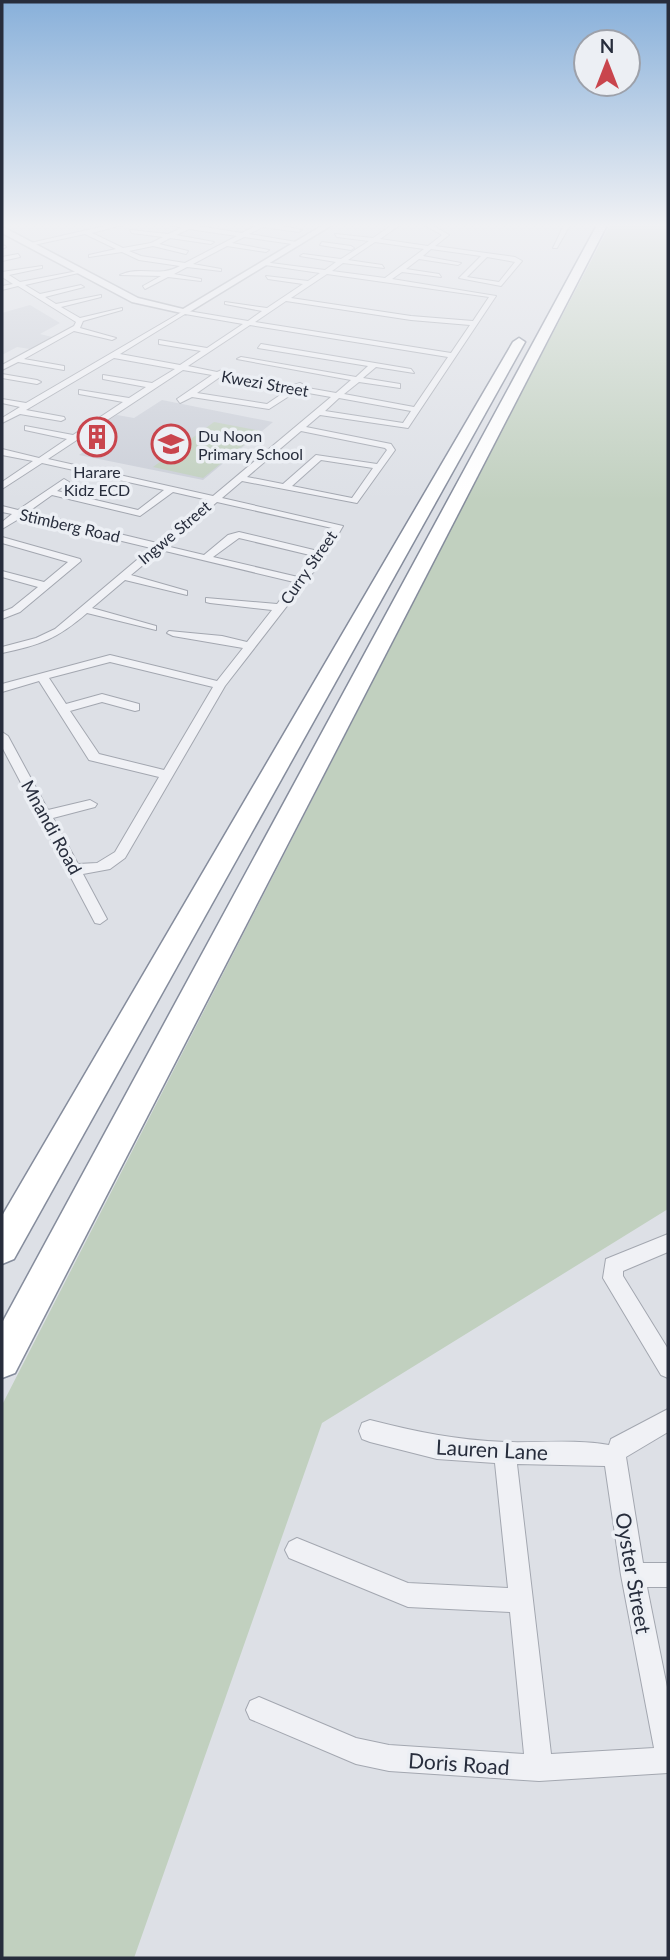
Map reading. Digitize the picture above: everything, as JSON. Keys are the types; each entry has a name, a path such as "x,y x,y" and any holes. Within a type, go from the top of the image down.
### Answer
{"highway":[{"path":"2,1248 545,316"},
{"path":"2,1360 550,316"}],"street":[{"path":"74,316 80,320 93,316"},
{"path":"2,421 177,316"},
{"path":"210,316 454,356"},
{"path":"4,483 258,316"},
{"path":"404,316 476,323"},
{"path":"318,412 398,427 406,425 480,316"},
{"path":"2,368 73,329 80,324 80,320"},
{"path":"73,329 112,338"},
{"path":"277,334 285,329"},
{"path":"180,401 269,340"},
{"path":"162,342 208,350"},
{"path":"261,346 411,372"},
{"name":"Kwezi Street","path":"112,355 417,410"},
{"path":"17,359 61,368"},
{"path":"241,359 397,386"},
{"name":"Ingwe Street","path":"2,650 53,634 373,365"},
{"path":"191,394 233,399 271,409 315,372"},
{"path":"2,376 37,383"},
{"path":"106,377 153,386"},
{"path":"82,392 130,401"},
{"path":"2,401 61,419"},
{"path":"28,428 75,438"},
{"path":"238,478 354,501 391,450 388,446 298,428"},
{"name":"Curry Street","path":"2,453 338,526 321,555 220,685 130,839 113,862 97,869 76,869"},
{"path":"284,488 319,457 381,467"},
{"path":"2,526 64,482"},
{"path":"50,492 141,516 170,489"},
{"name":"Stimberg Road","path":"2,509 301,580"},
{"path":"206,558 231,537 239,535 321,555"},
{"path":"2,540 75,560 73,565 16,610 2,616"},
{"path":"2,574 47,586"},
{"path":"122,576 183,593"},
{"path":"210,600 279,608"},
{"path":"83,609 152,628"},
{"path":"173,633 222,639 250,646"},
{"path":"2,688 110,658 220,685"},
{"path":"42,676 94,757 167,775"},
{"path":"63,709 102,698 135,707"},
{"name":"Mnandi Road","path":"2,736 76,869 100,919"},
{"path":"47,815 90,804"},
{"path":"668,1243 613,1266 611,1271 668,1368"},
{"path":"615,1457 619,1447 668,1420"},
{"name":"Lauren Lane","path":"370,1431 437,1448 505,1453 593,1453 615,1457"},
{"path":"505,1453 539,1768"},
{"name":"Oyster Street","path":"615,1457 668,1757"},
{"path":"297,1550 408,1595 522,1601"},
{"path":"634,1575 668,1575"},
{"name":"Doris Road","path":"259,1710 356,1751 389,1758 539,1768 668,1757"}],"shaded area":[{"path":"2,316 49,316 60,323 40,334 52,337 30,349 17,347 2,355"},
{"name":"Du Noon Primary School","path":"162,400 273,422 203,480 79,455 111,434 94,429 117,415 134,418"}],"green space":[{"path":"562,316 668,316 668,1209 322,1423 134,1958 2,1958 2,1405"},
{"path":"214,422 261,431 203,478 153,467"}],"place":[{"name":"Harare Kidz ECD","path":"97,437"},
{"name":"Du Noon Primary School","path":"171,444"}]}
